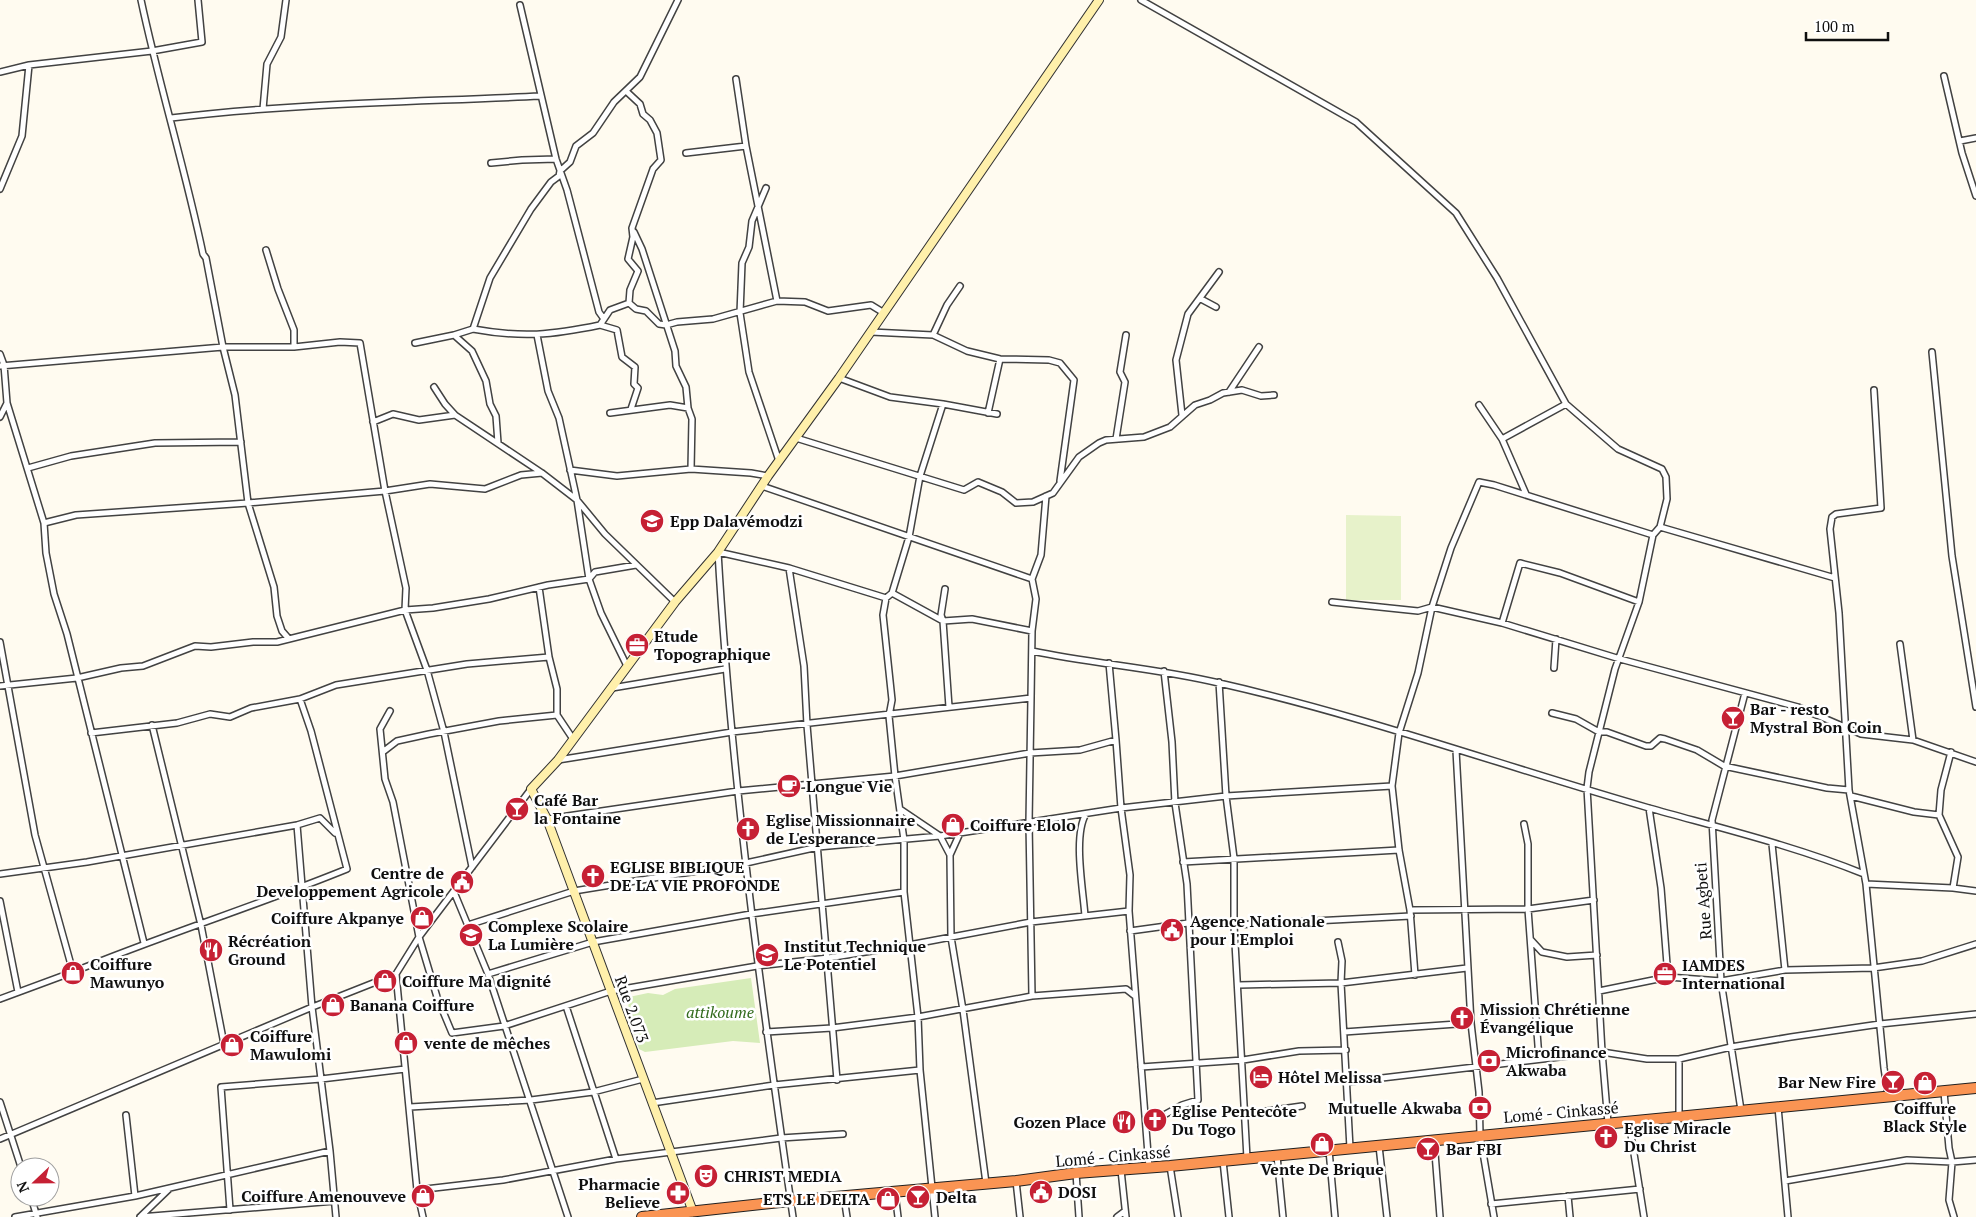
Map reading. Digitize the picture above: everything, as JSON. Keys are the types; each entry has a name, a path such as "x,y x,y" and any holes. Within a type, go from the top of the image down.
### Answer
{"highway":[{"name":"Lomé - Cinkassé","path":"642,1217 693,1214 790,1201 844,1198 1016,1181 1076,1173 1170,1166 1778,1107 1888,1094 1976,1088"}],"street":[{"path":"141,0 162,94 171,118 203,254 209,268 223,347 235,395 248,503 272,580 277,616 282,631 289,639"},
{"path":"0,72 30,65 152,51 202,42 198,0"},
{"path":"263,109 267,64 281,37 286,0"},
{"path":"473,329 490,278 531,209 559,176 560,170 570,162 576,146 592,133 607,110 640,77 678,0"},
{"path":"0,1139 312,1007 396,974 419,937 472,867 531,790 558,760 676,602 718,552 768,476 871,332 1099,0"},
{"path":"1141,0 1356,122 1456,213 1496,278 1566,404 1618,449 1662,469 1666,477 1666,499 1660,527 1653,535 1639,602 1615,669 1589,772 1587,788 1602,1052 1608,1123"},
{"path":"520,5 556,159 599,312 604,319"},
{"path":"0,189 22,136 30,65"},
{"path":"1944,76 1962,153 1976,196"},
{"path":"736,79 746,146 759,202 777,300"},
{"path":"626,91 640,104 643,114 650,120 657,133 661,160 652,169 632,228 633,237 628,259 638,271 630,290 629,303"},
{"path":"171,118 263,109 372,102 428,102 541,96"},
{"path":"1960,141 1976,138"},
{"path":"686,153 746,146"},
{"path":"491,163 556,159"},
{"path":"766,188 752,221 749,247 742,263 740,313 749,372 779,461"},
{"path":"632,228 642,249 675,351 676,366 686,387 688,408 692,419 691,469"},
{"path":"266,250 294,330 294,347"},
{"path":"1182,415 1176,360 1188,314 1201,299 1219,272"},
{"path":"933,335 947,305 960,286"},
{"path":"1201,299 1216,307"},
{"path":"629,303 636,309 646,311 660,324 666,325 677,322 714,319 740,313 777,300 805,302 828,311 871,306 884,313"},
{"path":"600,325 610,310 629,303"},
{"path":"415,343 454,336 473,329 505,335 554,335 600,325 617,330 622,357 636,367 634,384 638,388 631,409"},
{"path":"871,332 933,335 967,351 1000,359 1049,360 1060,363 1074,380 1060,481"},
{"path":"537,335 548,391 559,418 577,500 589,579 601,613 627,666"},
{"path":"1116,439 1125,382 1120,372 1126,335"},
{"path":"454,336 472,351 486,381 490,404 496,416 498,443"},
{"path":"2,366 223,347 294,347 340,342 360,344 385,491 406,588 404,610 427,670 444,732 472,867"},
{"path":"1229,392 1260,347"},
{"path":"1932,352 1952,556 1976,707"},
{"path":"0,354 7,403 44,523 46,553 54,594 67,634 144,943"},
{"path":"988,413 1000,359"},
{"path":"839,378 890,397 997,414"},
{"path":"434,387 455,415 542,473 577,500 605,534 636,566 676,602"},
{"path":"796,438 964,490 978,482 1002,492 1016,503 1033,502 1053,493 1060,481 1087,450 1106,440 1144,437 1170,427 1195,405 1223,393 1242,390 1261,396 1274,395"},
{"path":"1874,390 1881,508 1836,514 1832,518 1830,529 1839,613 1850,790 1866,884 1873,968 1888,1094"},
{"path":"0,417 7,403"},
{"path":"610,413 670,404 688,408"},
{"path":"935,1217 920,1070 918,1017 904,892 904,840 894,776 889,716 892,700 883,615 886,598 892,593 909,537 920,476 943,404"},
{"path":"1502,440 1566,404"},
{"path":"1479,405 1502,440 1526,494"},
{"path":"373,422 393,414 419,420 455,415"},
{"path":"28,468 71,456 155,443 242,442"},
{"path":"570,470 617,476 691,469 768,476"},
{"path":"44,523 76,515 248,503 385,491 430,484 485,489 521,475 542,473"},
{"path":"1414,974 1410,913 1399,850 1392,786 1399,733 1418,673 1432,607 1451,548 1479,482 1526,494 1653,535"},
{"path":"762,486 1032,579"},
{"path":"1032,996 1029,823 1032,632 1036,598 1032,579 1041,555 1046,496"},
{"path":"1660,527 1835,578"},
{"path":"718,552 789,568 886,598"},
{"path":"718,552 725,669 757,966 793,1217"},
{"path":"1502,623 1520,563 1560,573 1639,602"},
{"path":"0,686 77,678 122,668 143,666 195,646 227,646 289,639 404,610 433,608 489,599 539,587 589,579 595,572 636,566"},
{"path":"789,568 804,666 807,725 814,785 837,1080"},
{"path":"539,587 549,657 557,689 557,715 573,739"},
{"path":"945,589 941,614 949,707"},
{"path":"892,593 943,621 972,619 1032,632"},
{"path":"1332,602 1418,612 1432,607 1502,623 1620,659 1798,707 1861,734 1913,740 1976,762"},
{"path":"1554,668 1556,639"},
{"path":"0,642 35,835 46,868 72,972"},
{"path":"1900,644 1913,740"},
{"path":"1032,651 1088,662 1110,663 1164,671 1220,682 1587,788 1649,808 1712,824 1864,874"},
{"path":"91,733 177,723 210,714 230,717 251,708 300,699 336,685 467,664 549,657"},
{"path":"1110,663 1121,808 1130,875 1130,931 1149,1167"},
{"path":"611,688 725,669"},
{"path":"1146,1125 1182,1105 1198,1100 1197,1045 1194,1032 1184,862 1174,803 1172,742 1164,671"},
{"path":"1220,682 1226,796 1234,858 1234,925 1239,985 1247,1158"},
{"name":"Rue Agbeti","path":"1741,1110 1721,981 1712,824 1724,766 1745,693"},
{"path":"558,760 732,732 889,716 1031,698"},
{"path":"0,999 144,943 347,869 300,699"},
{"path":"390,711 380,729 384,751 385,779 393,802 419,937 437,997 452,1033 504,1026 611,991 757,966 828,958 910,945 1032,922 1129,912"},
{"path":"1552,713 1576,719 1599,732 1607,732 1646,746 1651,746 1660,738 1697,750 1724,766 1827,788 1850,790"},
{"path":"384,751 398,741 499,721 557,715"},
{"path":"152,725 200,924 224,1044"},
{"path":"547,819 738,791 894,776 1030,753 1080,750 1116,740"},
{"path":"1456,750 1460,859 1480,1135 1494,1217"},
{"path":"1951,752 1941,790 1939,815 1958,857 1954,888"},
{"path":"468,925 574,891 746,863 818,847 940,836 1121,808 1226,796 1369,789 1392,786"},
{"name":"Rue 2.073","path":"531,790 547,819 693,1214"},
{"path":"1851,796 1914,812 1939,815"},
{"path":"1649,808 1660,888 1668,977"},
{"path":"900,810 940,836 950,855"},
{"path":"1085,916 1079,848 1081,822 1086,814"},
{"path":"0,874 298,826 320,818 336,833"},
{"path":"1524,824 1528,844 1528,909 1540,1059"},
{"path":"298,826 301,887 312,1007 330,1151 336,1217"},
{"path":"960,833 950,855 950,937 964,1010 986,1184"},
{"path":"1772,844 1785,970"},
{"path":"1184,862 1399,850"},
{"path":"1866,884 1954,888 1976,891"},
{"path":"454,892 488,974 568,1217"},
{"path":"488,974 593,942 752,914 904,892"},
{"path":"1130,931 1188,923 1234,925 1465,910 1528,909 1594,900"},
{"path":"0,901 18,992"},
{"path":"1530,940 1539,950 1568,957 1597,955"},
{"path":"1338,942 1342,961 1341,983 1348,1082 1350,1148"},
{"path":"1599,991 1668,977 1721,981 1785,970 1873,968 1922,961 1976,944"},
{"path":"1239,985 1341,983 1467,968"},
{"path":"396,974 417,1190 423,1217"},
{"path":"766,1032 832,1028 918,1017 1032,996 1126,989 1132,992 1136,998"},
{"path":"566,1006 616,1159"},
{"path":"1348,1082 1602,1052 1647,1059 1679,1059 1731,1047 1880,1024 1976,1014"},
{"path":"1344,1032 1471,1023"},
{"path":"1141,1068 1243,1060 1299,1051 1346,1050"},
{"path":"1679,1059 1679,1116"},
{"path":"230,1210 221,1087 320,1079 405,1069"},
{"path":"652,1103 774,1085 920,1070"},
{"path":"410,1107 531,1100 593,1092 643,1079"},
{"path":"1944,1091 1952,1162 1949,1200 1954,1217"},
{"path":"0,1102 18,1157"},
{"path":"1245,1114 1302,1106"},
{"path":"1778,1107 1788,1217"},
{"path":"126,1115 135,1196"},
{"path":"1629,1121 1644,1217"},
{"path":"417,1190 503,1180 616,1159 782,1138 843,1134"},
{"path":"1434,1140 1440,1217"},
{"path":"1379,1145 1387,1217"},
{"path":"1329,1150 1335,1217"},
{"path":"15,1217 36,1215 135,1196 330,1151"},
{"path":"1277,1155 1283,1217"},
{"path":"1785,1181 1906,1160 1952,1162 1976,1160"},
{"path":"1222,1161 1229,1217"},
{"path":"1170,1166 1178,1217"},
{"path":"1117,1217 1125,1214 1121,1169"},
{"path":"1076,1173 1079,1217"},
{"path":"1016,1181 1020,1217"},
{"path":"140,1217 170,1188"},
{"path":"1491,1204 1640,1189"},
{"path":"895,1192 898,1217"},
{"path":"1568,1196 1570,1217"},
{"path":"844,1198 847,1217"},
{"path":"140,1217 335,1201"}],"green space":[{"path":"1346,515 1401,516 1401,600 1346,600"},
{"name":"attikoume","path":"751,978 760,1043 733,1041 645,1052 639,1049 628,1013 629,997 648,993 663,995 675,989"}],"place":[{"name":"Epp Dalavémodzi","path":"652,521"},
{"name":"Etude Topographique","path":"637,645"},
{"name":"Bar - resto Mystral Bon Coin","path":"1733,718"},
{"name":"Longue Vie","path":"789,786"},
{"name":"Café Bar la Fontaine","path":"517,809"},
{"name":"Coiffure Elolo","path":"953,825"},
{"name":"Eglise Missionnaire de L'esperance","path":"748,829"},
{"name":"EGLISE BIBLIQUE DE LA VIE PROFONDE","path":"593,876"},
{"name":"Centre de Developpement Agricole","path":"462,882"},
{"name":"Coiffure Akpanye","path":"422,918"},
{"name":"Agence Nationale pour l'Emploi","path":"1172,930"},
{"name":"Complexe Scolaire La Lumière","path":"471,935"},
{"name":"Récréation Ground","path":"211,950"},
{"name":"Institut Technique Le Potentiel","path":"767,955"},
{"name":"Coiffure Mawunyo","path":"73,973"},
{"name":"IAMDES International","path":"1665,974"},
{"name":"Coiffure Ma dignité","path":"385,981"},
{"name":"Banana Coiffure","path":"333,1005"},
{"name":"Mission Chrétienne Évangélique","path":"1462,1018"},
{"name":"vente de mêches","path":"406,1043"},
{"name":"Coiffure Mawulomi","path":"232,1045"},
{"name":"Microfinance Akwaba","path":"1489,1061"},
{"name":"Hôtel Melissa","path":"1261,1077"},
{"name":"Bar New Fire","path":"1893,1082"},
{"name":"Coiffure Black Style","path":"1925,1083"},
{"name":"Mutuelle Akwaba","path":"1480,1108"},
{"name":"Eglise Pentecôte Du Togo","path":"1155,1120"},
{"name":"Gozen Place","path":"1124,1122"},
{"name":"Eglise Miracle Du Christ","path":"1606,1137"},
{"name":"Vente De Brique","path":"1322,1144"},
{"name":"Bar FBI","path":"1428,1149"},
{"name":"CHRIST MEDIA","path":"706,1176"},
{"name":"DOSI","path":"1041,1192"},
{"name":"Pharmacie Believe","path":"678,1193"},
{"name":"Coiffure Amenouveve","path":"423,1196"},
{"name":"Delta","path":"918,1197"},
{"name":"ETS LE DELTA","path":"888,1199"}]}
